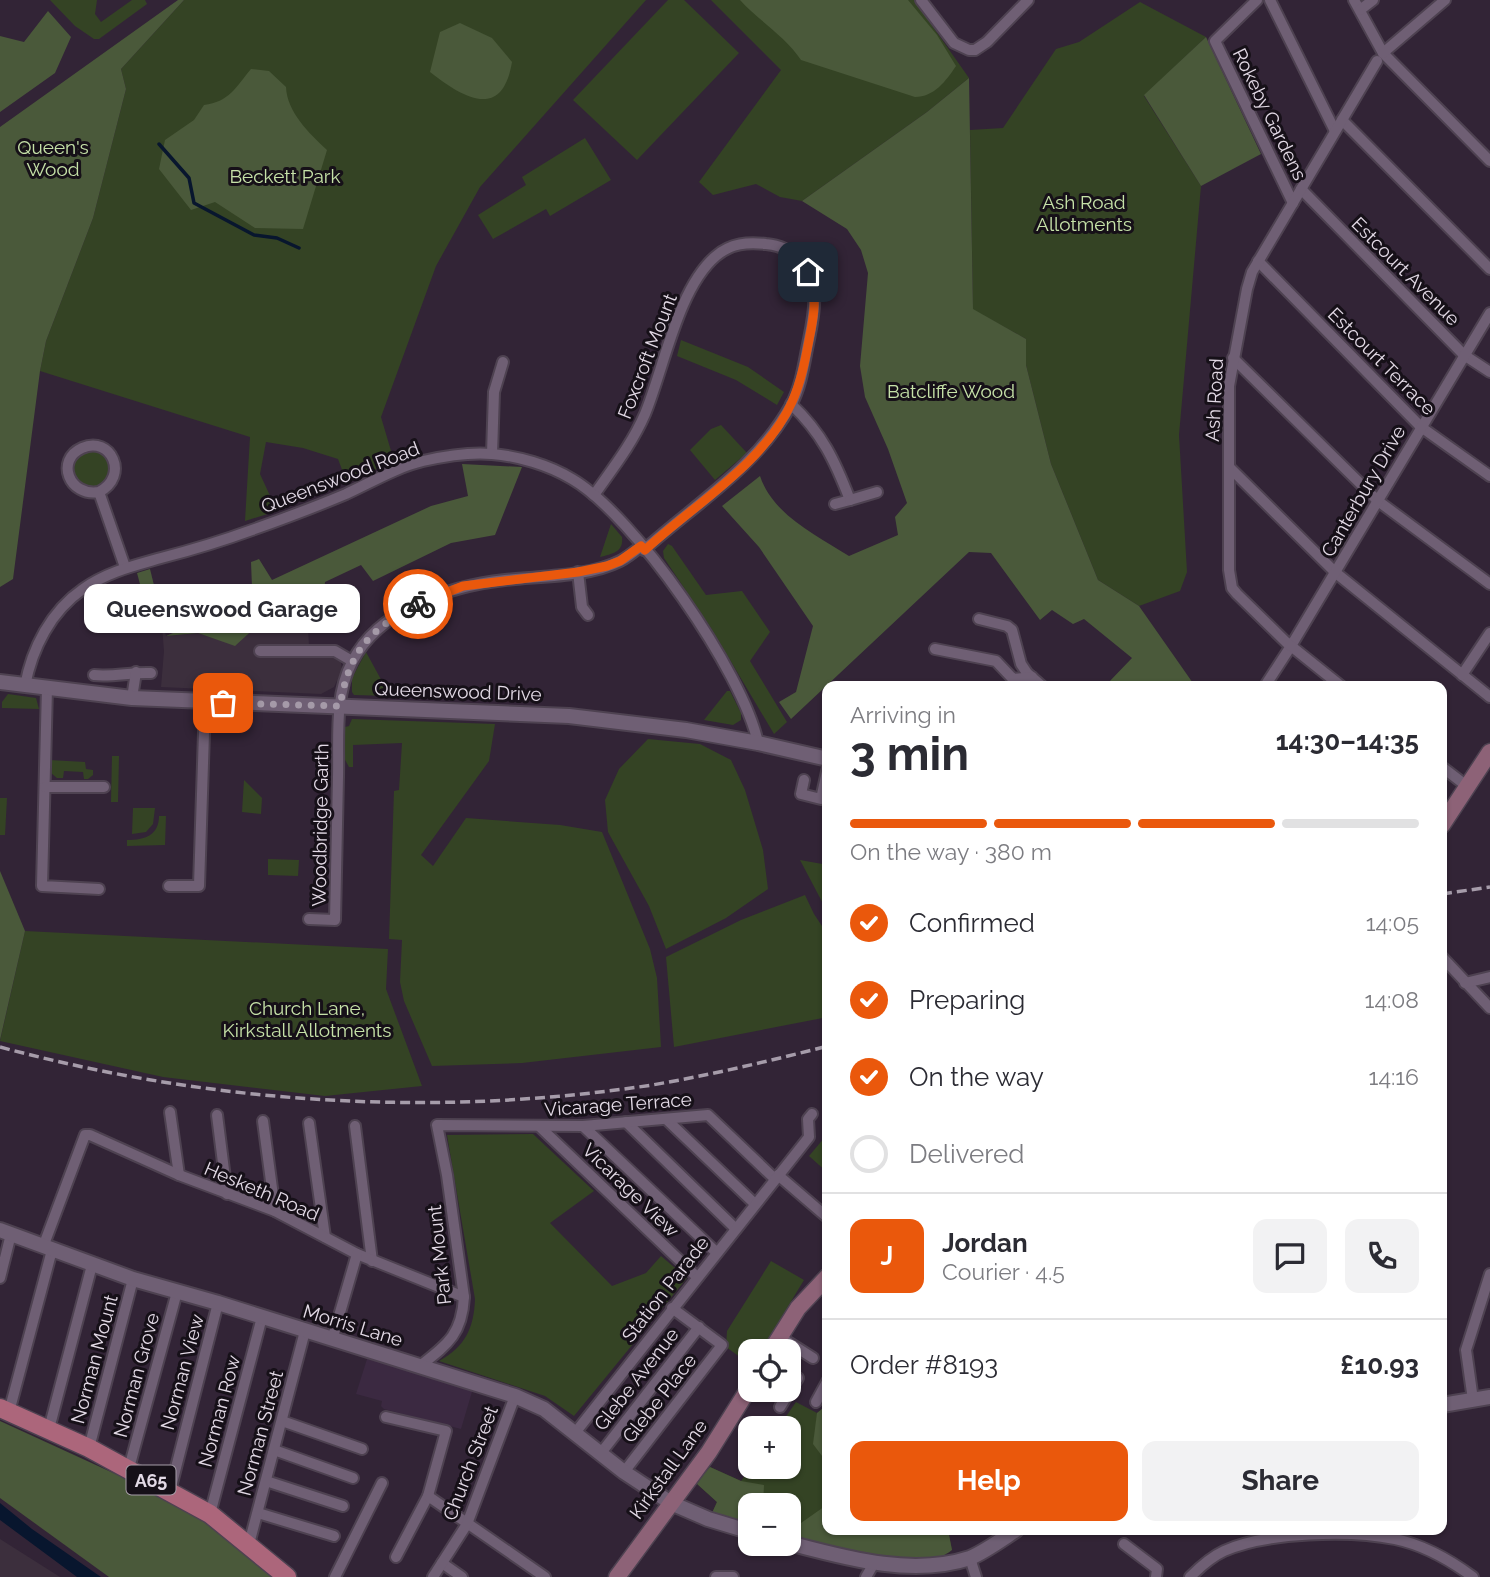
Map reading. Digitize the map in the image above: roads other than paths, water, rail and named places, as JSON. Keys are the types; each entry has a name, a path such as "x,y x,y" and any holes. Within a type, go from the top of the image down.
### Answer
{"main road":[{"path":"1447,818 1490,752"},
{"path":"780,1337 798,1308 822,1282"},
{"name":"Kirkstall Lane","path":"617,1577 709,1452 740,1402"},
{"name":"A65","path":"5,1410 129,1468 210,1514 287,1577"}],"street":[{"path":"921,0 951,40 964,49 975,50 1028,0"},
{"name":"Rokeby Gardens","path":"1257,0 1215,41 1293,203"},
{"path":"1270,0 1335,131"},
{"path":"1373,0 1357,5 1380,57 1490,161"},
{"name":"Ash Road","path":"1335,681 1291,646 1232,588 1229,570 1229,386 1233,358 1247,289 1258,261 1380,57 1430,5 1445,0"},
{"path":"1342,120 1490,269"},
{"name":"Estcourt Avenue","path":"1301,190 1464,355 1490,372"},
{"name":"Foxcroft Mount","path":"352,661 381,627 436,596 463,586 578,572 620,561 643,548 740,469 770,437 791,404 805,364 814,317 813,282 803,264 785,249 774,244 743,243 716,256 700,276 675,325 652,396 632,442 594,495"},
{"name":"Estcourt Terrace","path":"1258,261 1422,427 1490,475"},
{"name":"Canterbury Drive","path":"1268,681 1336,573 1490,313"},
{"path":"1233,358 1378,501 1490,584"},
{"path":"492,454 495,392 503,362"},
{"path":"791,404 809,421 828,448 850,500"},
{"path":"84,447 105,450 114,462 111,483 99,492 78,489 69,477 69,462 77,450 84,447"},
{"name":"Queenswood Road","path":"25,686 29,662 43,634 62,606 82,589 125,567 249,531 329,501 421,461 457,455 492,454 550,468 573,479 621,521 673,585 718,651 746,705 758,743"},
{"path":"1229,467 1336,573 1490,697"},
{"path":"99,492 125,567"},
{"path":"835,504 877,492"},
{"path":"578,572 582,607 588,615"},
{"path":"979,619 1007,626 1012,630 1017,656 1027,673 1036,681"},
{"path":"1462,675 1490,634"},
{"path":"935,649 996,661 1013,679 1032,677"},
{"path":"260,651 335,651 352,661 340,706"},
{"path":"94,676 114,677 129,672 151,673"},
{"path":"132,698 136,672"},
{"name":"Queenswood Drive","path":"0,682 132,698 569,716 686,730 822,758"},
{"path":"47,688 42,886 99,889"},
{"path":"169,886 199,886 205,702"},
{"name":"Woodbridge Garth","path":"309,919 335,920 340,706"},
{"path":"1447,770 1468,787"},
{"path":"804,780 802,794 822,799"},
{"path":"45,788 104,787"},
{"path":"1447,963 1490,1008"},
{"path":"1465,983 1490,977"},
{"path":"170,1112 179,1175"},
{"name":"Station Parade","path":"575,1433 809,1137 808,1119 812,1114"},
{"path":"217,1115 227,1194"},
{"name":"Vicarage Terrace","path":"437,1125 541,1128 708,1115 822,1213"},
{"path":"666,1119 755,1204"},
{"path":"264,1121 275,1212"},
{"path":"626,1122 735,1228"},
{"path":"309,1123 325,1237"},
{"name":"Park Mount","path":"421,1366 447,1345 456,1333 462,1319 464,1297 447,1175 437,1125"},
{"path":"355,1126 372,1261"},
{"path":"583,1126 716,1252"},
{"name":"Vicarage View","path":"541,1128 696,1277"},
{"name":"Hesketh Road","path":"48,1248 60,1202 85,1135 90,1135 179,1175 275,1212 372,1261 464,1297"},
{"path":"0,1278 6,1232"},
{"name":"Morris Lane","path":"6,1232 133,1279 421,1366 512,1403 544,1409 624,1472 671,1503 738,1528"},
{"path":"5,1410 48,1248"},
{"path":"332,1340 357,1254"},
{"path":"49,1429 92,1265"},
{"path":"1473,1400 1466,1350 1490,1274"},
{"name":"Norman Mount","path":"89,1448 133,1279"},
{"name":"Norman Grove","path":"129,1468 177,1292"},
{"name":"Norman View","path":"170,1491 218,1303"},
{"path":"672,1308 699,1327"},
{"name":"Norman Row","path":"210,1514 262,1317"},
{"name":"Glebe Place","path":"624,1472 722,1345 699,1327"},
{"name":"Glebe Avenue","path":"601,1453 699,1327"},
{"name":"Norman Street","path":"249,1544 306,1331"},
{"path":"780,1337 813,1358"},
{"path":"816,1402 822,1391"},
{"path":"1447,1404 1490,1397"},
{"path":"780,1407 783,1402"},
{"name":"Church Street","path":"433,1577 467,1524 512,1403"},
{"path":"386,1417 446,1431 428,1496 396,1557"},
{"path":"282,1421 362,1449"},
{"path":"274,1450 353,1478"},
{"path":"266,1482 343,1506"},
{"path":"335,1577 382,1483"},
{"path":"428,1496 545,1577"},
{"path":"258,1513 334,1536"},
{"path":"801,1546 869,1571 922,1569 970,1558 1008,1535"},
{"path":"1190,1577 1224,1551 1264,1541 1322,1535"},
{"path":"1400,1535 1473,1577"},
{"path":"1124,1544 1157,1569 1156,1577"},
{"path":"970,1558 976,1577"},
{"path":"442,1563 462,1577"},
{"path":"716,1577 733,1577"}],"water":[{"path":"0,1503 101,1577 77,1577 0,1520"}],"waterway":[{"path":"159,144 189,178 194,203 254,235 277,238 299,248"}],"railway":[{"path":"1447,893 1490,887"},
{"path":"0,1047 161,1082 242,1093 406,1103 488,1101 652,1085 822,1047"}],"place":[{"name":"Queenswood Garage","path":"223,703"}],"park label":[{"name":"Queen's Wood","path":"53,158"},
{"name":"Beckett Park","path":"285,176"},
{"name":"Ash Road Allotments","path":"1084,213"},
{"name":"Batcliffe Wood","path":"951,391"},
{"name":"Church Lane, Kirkstall Allotments","path":"307,1019"}]}
